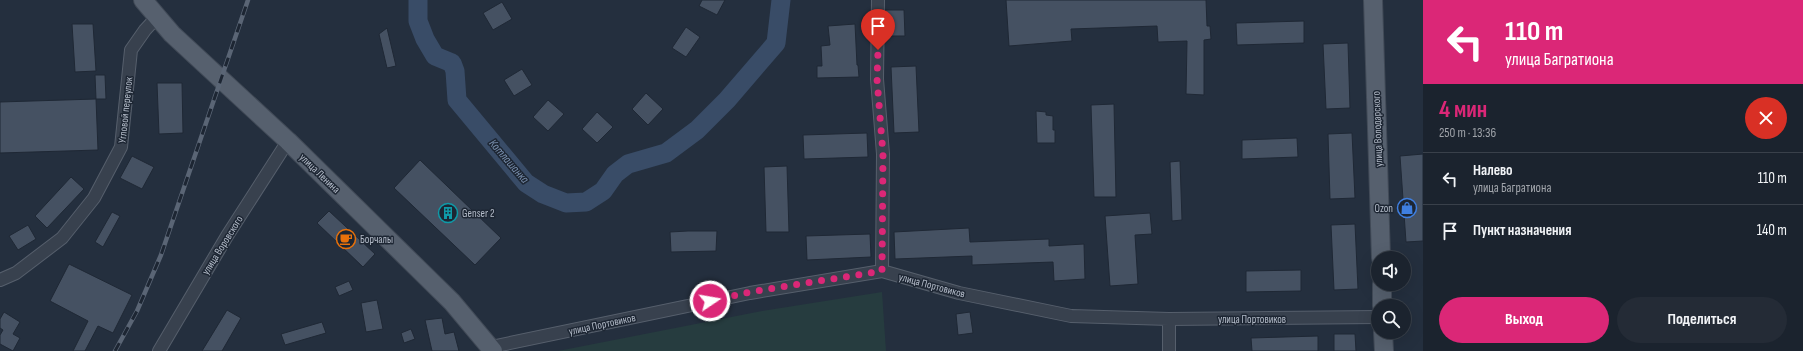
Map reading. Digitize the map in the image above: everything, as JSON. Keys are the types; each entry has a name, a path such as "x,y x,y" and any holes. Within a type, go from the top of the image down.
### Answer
{"main road":[{"name":"улица Ленина","path":"143,0 172,34 288,141 452,302 492,349"},
{"name":"улица Володарского","path":"1373,0 1381,251"},
{"path":"1383,339 1384,351"}],"street":[{"path":"878,0 877,79 883,154 882,271"},
{"name":"Угловой переулок","path":"0,280 16,273 62,238 94,198 121,147 131,50 145,30 157,17"},
{"name":"улица Воровского","path":"159,351 227,236 288,141"},
{"name":"улица Портовиков","path":"492,349 750,292 882,271 959,294 1044,312 1102,318 1169,319 1371,317"},
{"path":"1169,319 1170,351"}],"green space":[{"path":"882,292 886,351 558,351 762,311"}],"building":[{"path":"702,0 725,0 717,15 699,6"},
{"path":"1006,0 1206,0 1207,26 1210,26 1211,39 1204,40 1204,95 1186,94 1187,41 1158,42 1157,26 1071,29 1072,41 1009,46"},
{"path":"502,2 512,19 493,30 483,13"},
{"path":"885,10 904,10 905,36 885,36"},
{"path":"1304,21 1304,43 1237,45 1236,23"},
{"path":"72,24 93,24 96,71 75,72"},
{"path":"855,24 859,77 817,78 817,66 822,66 821,46 830,45 828,26"},
{"path":"686,27 700,37 686,57 672,48"},
{"path":"387,28 396,66 387,68 379,34"},
{"path":"1348,43 1350,108 1326,109 1323,44"},
{"path":"916,66 919,132 894,133 891,67"},
{"path":"522,69 532,85 514,96 504,80"},
{"path":"95,75 105,75 106,99 96,99"},
{"path":"157,83 182,83 183,133 159,134"},
{"path":"646,93 663,109 648,125 632,109"},
{"path":"96,99 98,150 0,153 0,102"},
{"path":"548,100 564,114 548,131 533,117"},
{"path":"1114,104 1116,197 1094,197 1091,105"},
{"path":"1036,111 1046,112 1046,115 1053,116 1055,143 1037,143"},
{"path":"597,112 613,127 597,143 582,129"},
{"path":"867,133 868,157 804,159 803,135"},
{"path":"1352,133 1355,198 1330,199 1328,134"},
{"path":"1297,138 1298,157 1242,159 1242,140"},
{"path":"1423,154 1423,241 1406,242 1400,156"},
{"path":"132,156 154,167 142,189 120,178"},
{"name":"Genser 2","path":"420,160 501,238 475,265 394,188"},
{"path":"1180,161 1182,220 1172,221 1170,162"},
{"path":"787,166 789,232 766,232 764,167"},
{"path":"71,177 84,189 47,228 35,216"},
{"name":"Борчалы","path":"329,211 375,254 363,267 317,223"},
{"path":"112,212 120,216 103,247 95,242"},
{"path":"1150,213 1152,234 1135,235 1138,284 1110,286 1105,216"},
{"path":"1355,224 1358,289 1334,290 1331,225"},
{"path":"28,225 36,239 18,250 9,236"},
{"path":"969,228 970,242 1049,239 1049,246 1084,244 1085,279 1054,281 1053,262 972,265 972,256 895,259 894,232"},
{"path":"717,231 716,251 671,252 670,232"},
{"path":"870,234 871,257 807,260 806,236"},
{"path":"69,264 132,295 113,333 98,326 85,351 73,351 88,321 50,301"},
{"path":"1301,270 1301,291 1246,292 1246,271"},
{"path":"349,281 353,290 339,296 335,287"},
{"path":"377,300 383,329 366,332 361,303"},
{"path":"227,310 241,318 222,351 202,351"},
{"path":"4,312 20,322 13,334 20,338 13,351 0,344 0,335 3,330 0,328 0,319"},
{"path":"970,312 973,333 958,335 956,314"},
{"path":"442,318 445,334 454,332 459,351 432,351 425,320"},
{"path":"322,322 326,333 285,345 281,334"},
{"path":"411,329 415,339 404,343 401,333"},
{"path":"1334,334 1355,334 1356,351 1334,351"},
{"path":"1318,336 1318,351 1252,351 1251,338"}],"waterway":[{"name":"Котлашанка","path":"418,0 418,21 425,39 435,56 452,63 455,71 457,100 526,183 543,194 566,203 586,202 603,191 615,174 628,164 666,153 697,130 727,100 776,43 781,0"}],"railway":[{"path":"115,351 137,311 161,255 248,0"}],"place":[{"name":"Ozon","path":"1407,208"},
{"name":"Genser 2","path":"448,213"},
{"name":"Борчалы","path":"346,239"}],"route":[{"path":"710,301 750,292 828,281 882,271 883,154 877,79 878,50"}]}
